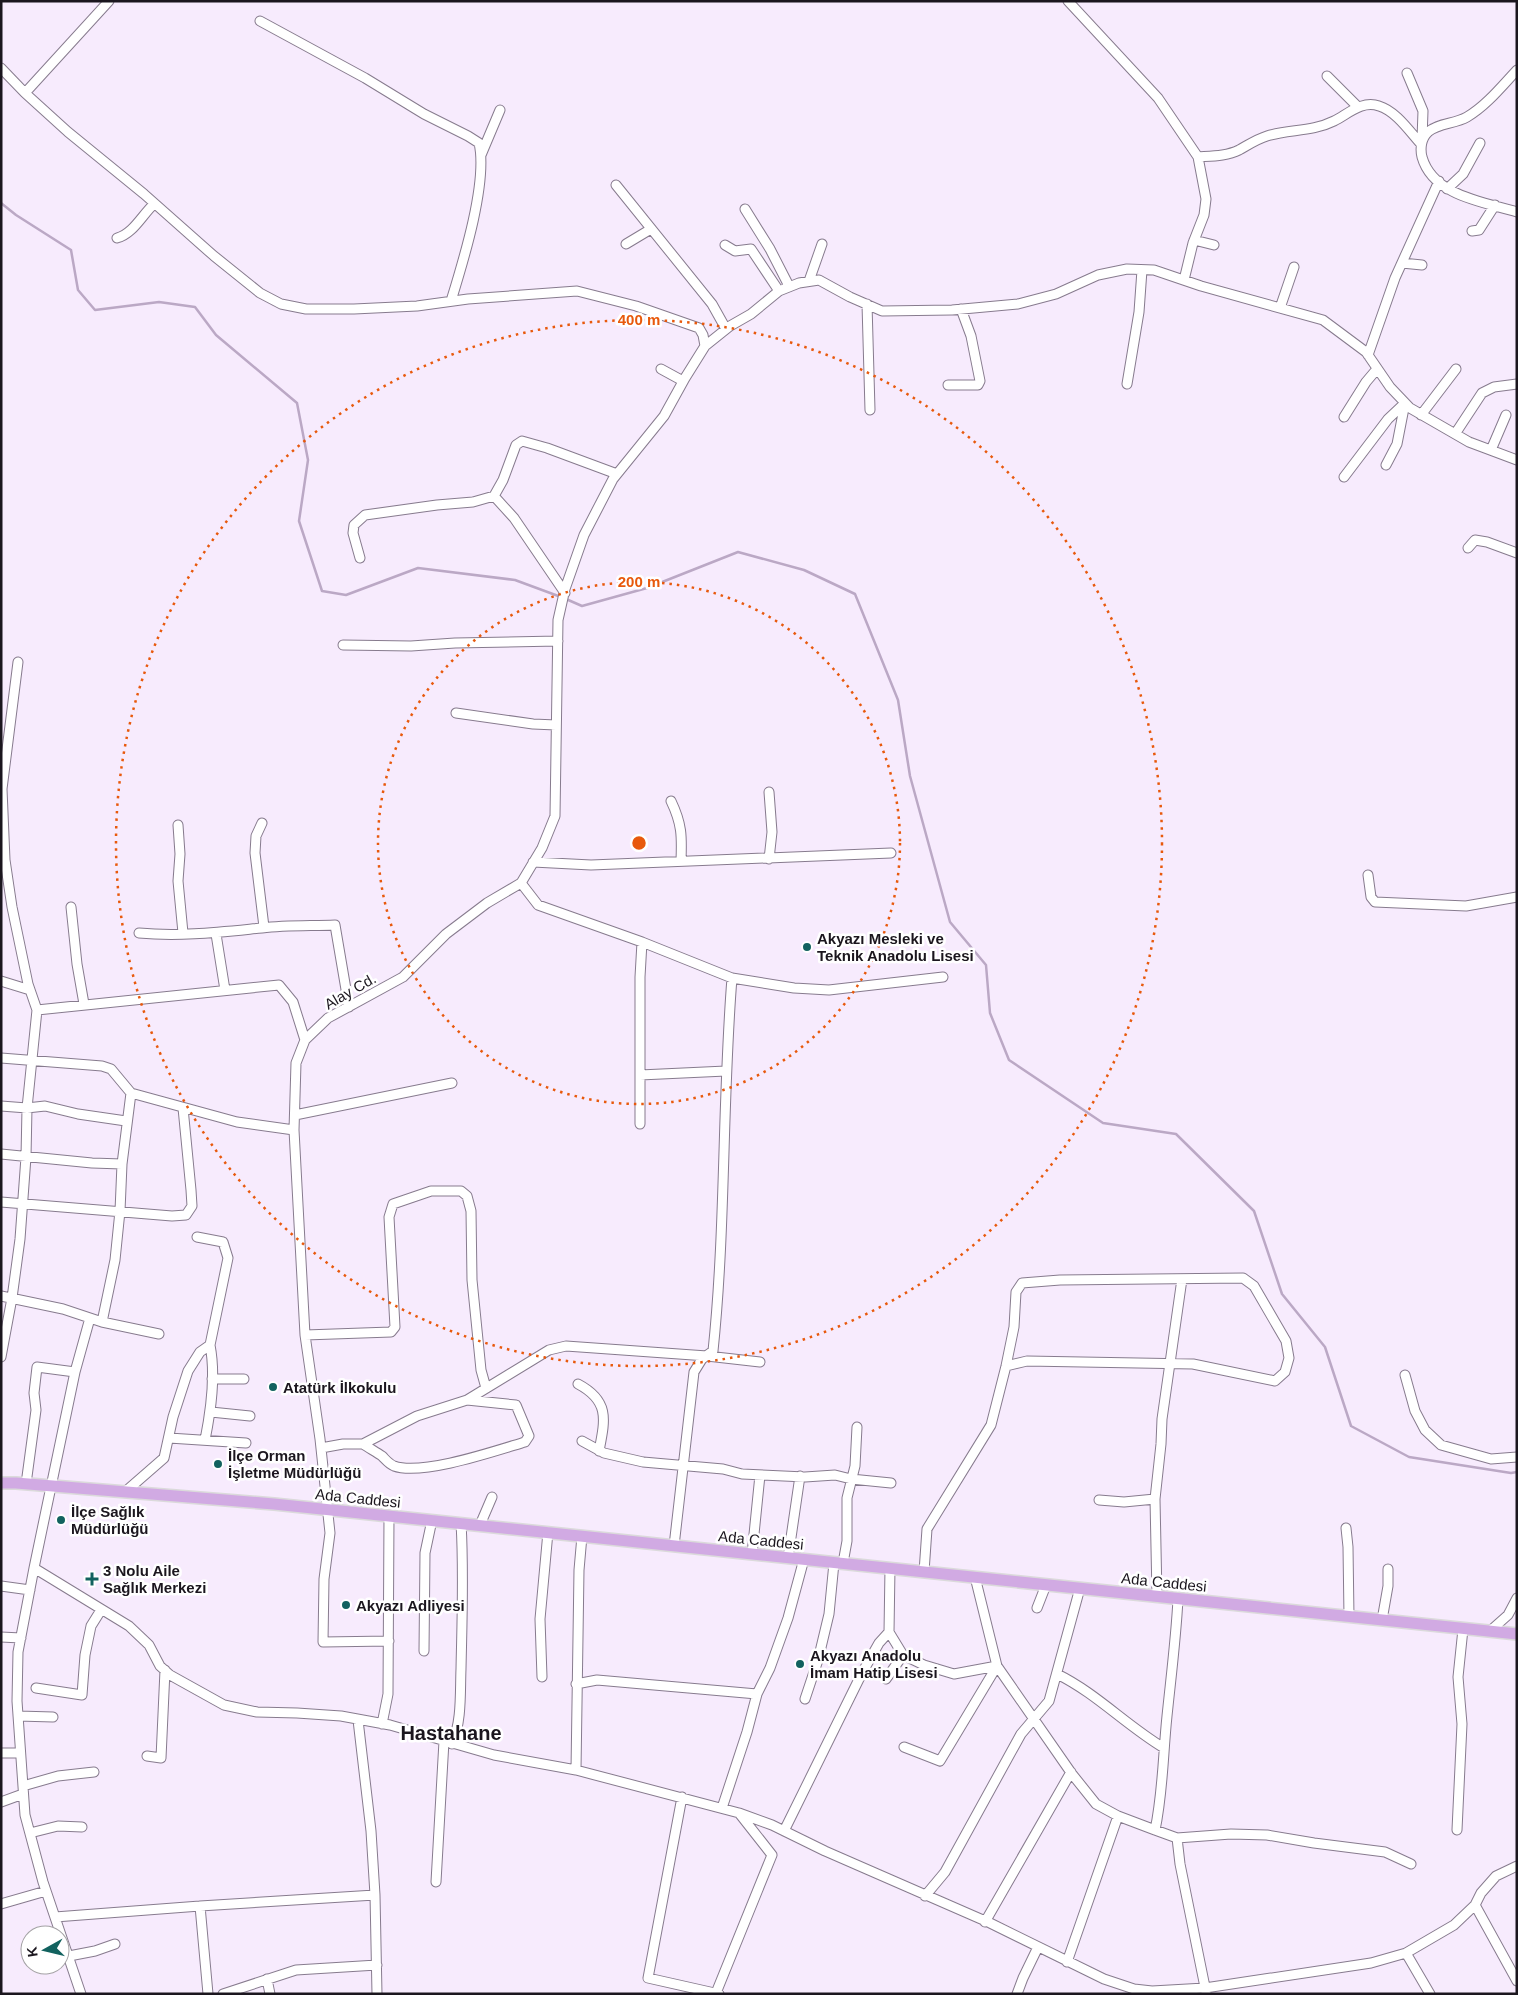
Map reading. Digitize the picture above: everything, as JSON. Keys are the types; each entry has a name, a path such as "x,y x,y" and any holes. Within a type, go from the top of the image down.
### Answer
{"main road":[{"name":"Ada Caddesi","path":"1,1483 327,1509 1517,1634"}],"street":[{"path":"25,93 109,1"},
{"path":"1068,1 1158,98 1198,157 1206,199 1204,215 1194,240 1184,280"},
{"path":"260,21 365,78 424,114 479,142 482,155"},
{"path":"1,68 25,93 68,132 214,256 260,293 281,304 306,309 354,310 577,291 636,306 699,328 703,335 705,346"},
{"path":"1421,144 1427,133 1441,125 1466,117 1488,99 1517,70"},
{"path":"1407,73 1423,111 1421,144 1424,165 1447,189 1517,212"},
{"path":"1327,76 1358,107"},
{"path":"1507,80 1517,83"},
{"path":"1198,157 1238,151 1267,136 1311,130 1333,122 1363,105 1377,105 1388,110 1421,144"},
{"path":"451,301 465,254 476,199 482,155 500,110"},
{"path":"1447,189 1462,174 1480,143"},
{"path":"1368,355 1402,263 1439,181"},
{"path":"616,185 712,304 726,329"},
{"path":"117,238 127,235 154,204"},
{"path":"1472,231 1479,230 1495,205"},
{"path":"745,209 770,249 789,286"},
{"path":"626,244 651,230"},
{"path":"1194,240 1214,246"},
{"path":"822,244 808,281 819,280 882,310 962,310 1018,304 1056,294 1098,275 1127,269 1154,270 1323,320 1368,355 1390,387 1410,408 1469,442 1517,460"},
{"path":"725,245 735,251 751,249 779,290"},
{"path":"1402,263 1422,265"},
{"path":"1280,308 1294,267"},
{"path":"1127,384 1137,329 1142,270"},
{"name":"Alay Cd.","path":"388,1641 323,1642 324,1579 330,1533 321,1448 305,1335 294,1130 296,1064 306,1040 328,1018 403,977 446,934 487,903 521,883 542,848 555,816 558,620 565,591 584,535 618,474 664,416 705,346 726,329 751,314 779,290 808,281"},
{"path":"866,304 870,410"},
{"path":"948,384 978,385 980,381 971,336 962,310"},
{"path":"661,369 683,381"},
{"path":"1344,417 1366,382 1377,369"},
{"path":"1422,415 1456,369"},
{"path":"1455,434 1482,393 1494,387 1517,384"},
{"path":"1386,465 1397,444 1405,403"},
{"path":"1344,477 1388,419 1405,403"},
{"path":"1491,450 1506,415"},
{"path":"360,558 353,533 354,525 364,515 473,502 494,496 504,480 516,445 522,441 547,448 618,474"},
{"path":"494,496 514,518 565,591"},
{"path":"1468,548 1475,540 1487,542 1517,553"},
{"path":"343,645 411,646 455,643 558,641"},
{"path":"1,1357 12,1298 23,1203 27,1108 37,1010 30,990 3,861 2,789 5,734 18,662"},
{"path":"456,713 533,724 556,725"},
{"path":"769,792 772,832 769,859"},
{"path":"671,801 680,819 682,838 681,861"},
{"path":"262,823 256,836 255,853 264,927"},
{"path":"178,825 180,854 178,881 184,933"},
{"path":"534,862 591,865 891,853"},
{"path":"1368,875 1371,897 1375,902 1466,906 1517,897"},
{"path":"521,883 538,905 642,942 732,978 794,988 829,990 943,977"},
{"path":"71,907 77,964 84,1004"},
{"path":"139,933 164,936 184,933 216,934 264,927 335,925 349,1007"},
{"path":"216,934 225,990"},
{"path":"640,1124 640,977 642,942"},
{"path":"674,1546 694,1372 702,1359 713,1351 718,1305 726,1071 732,978"},
{"path":"1,981 30,990"},
{"path":"37,1010 279,985 293,1002 306,1040"},
{"path":"1,1058 102,1066 111,1069 131,1093 238,1122 294,1130"},
{"path":"640,1075 726,1071"},
{"path":"294,1115 452,1083"},
{"path":"102,1322 114,1260 120,1211 126,1121 131,1093"},
{"path":"1,1106 27,1108 45,1106 78,1114 126,1121"},
{"path":"1,1202 172,1216 186,1215 192,1206 183,1108"},
{"path":"1,1154 122,1164"},
{"path":"305,1335 391,1332 395,1327 389,1217 393,1204 431,1191 461,1191 466,1196 471,1211 472,1280 481,1370 486,1388"},
{"path":"197,1237 223,1242 228,1258 210,1345 212,1357 211,1412 205,1440"},
{"path":"924,1572 927,1529 991,1425 1014,1327 1016,1292 1022,1283 1060,1280 1243,1278 1254,1286 1278,1327 1286,1341 1289,1358 1285,1372 1275,1381 1193,1364 1027,1362 1006,1366"},
{"path":"1157,1596 1156,1499 1162,1444 1162,1418 1182,1279"},
{"path":"1,1296 63,1309 102,1322 159,1334"},
{"path":"58,1925 46,1891 25,1814 16,1701 18,1652 50,1486 75,1372 90,1318"},
{"path":"125,1492 164,1458 173,1418 188,1371 200,1352 210,1345"},
{"path":"321,1448 343,1444 363,1444 417,1416 467,1400 549,1350 566,1346 707,1356 760,1362"},
{"path":"26,1484 36,1410 34,1393 37,1367 75,1372"},
{"path":"1405,1375 1415,1411 1425,1430 1441,1445 1491,1460 1517,1457"},
{"path":"212,1378 244,1379"},
{"path":"578,1384 598,1398 603,1411 603,1432 599,1451"},
{"path":"363,1444 383,1457 391,1465 400,1468 416,1468 466,1459 525,1442 529,1436 516,1405 467,1400"},
{"path":"211,1412 250,1416"},
{"path":"805,1699 818,1660 839,1563 847,1541 847,1498 855,1466 857,1427"},
{"path":"169,1438 246,1443"},
{"path":"582,1441 599,1451 643,1462 760,1475 835,1475 851,1479 891,1483"},
{"path":"752,1554 760,1475"},
{"path":"788,1558 800,1476"},
{"path":"480,1525 492,1497"},
{"path":"1100,1500 1124,1502 1156,1499"},
{"path":"382,1724 388,1694 389,1516"},
{"path":"424,1651 425,1553 432,1520"},
{"path":"436,1882 448,1742 458,1730 462,1640 460,1523"},
{"path":"1346,1528 1349,1617"},
{"path":"542,1677 540,1618 548,1532"},
{"path":"576,1770 576,1684 579,1570 582,1536"},
{"path":"722,1808 747,1732 757,1694 770,1668 788,1618 804,1559"},
{"path":"34,1568 129,1626 149,1645 160,1666 170,1675 224,1705 257,1712 341,1716 382,1724 494,1754 576,1770 739,1813 784,1831 1038,1946 1104,1979 1134,1990 1206,1991 1371,1963 1406,1953 1454,1925 1475,1906 1481,1893 1496,1876 1517,1866"},
{"path":"890,1568 888,1632 903,1655 954,1674 997,1666"},
{"path":"1382,1620 1388,1586 1388,1569"},
{"path":"975,1577 997,1666 1070,1772 1096,1804 1118,1816 1177,1838 1230,1834 1267,1834 1314,1843 1384,1852 1411,1864"},
{"path":"1037,1608 1046,1585"},
{"path":"1,1586 30,1590"},
{"path":"925,1896 945,1872 1016,1742 1049,1701 1080,1588"},
{"path":"1490,1631 1508,1614 1517,1598"},
{"path":"1155,1830 1160,1804 1176,1640 1178,1599"},
{"path":"36,1688 82,1695 85,1655 91,1626 101,1610"},
{"path":"1457,1830 1462,1724 1458,1678 1463,1628"},
{"path":"784,1831 862,1673 888,1632"},
{"path":"1,1637 21,1638"},
{"path":"886,1679 903,1655"},
{"path":"904,1747 940,1761 997,1666"},
{"path":"148,1756 161,1758 165,1670"},
{"path":"1057,1674 1073,1682 1147,1738 1164,1748"},
{"path":"576,1684 597,1680 757,1694"},
{"path":"18,1716 53,1717"},
{"path":"358,1720 371,1831 375,1895 377,1994"},
{"path":"1,1753 20,1754"},
{"path":"1,1802 23,1790 58,1776 94,1772"},
{"path":"985,1922 1070,1772"},
{"path":"682,1797 648,1978 718,1993 772,1855 739,1813"},
{"path":"1067,1962 1118,1816"},
{"path":"30,1832 58,1826 82,1827"},
{"path":"1177,1838 1180,1864 1206,1991"},
{"path":"1,1904 46,1891"},
{"path":"55,1917 375,1895"},
{"path":"200,1906 208,1994"},
{"path":"1475,1906 1517,1981"},
{"path":"70,1956 95,1951 115,1944"},
{"path":"1017,1994 1022,1978 1038,1946"},
{"path":"1406,1953 1430,1994"},
{"path":"70,1959 81,1994"},
{"path":"223,1994 296,1970 377,1965"},
{"path":"267,1979 270,1994"}],"waterway":[{"path":"1,203 16,215 71,250 78,290 95,310 159,302 195,307 216,335 297,403 308,460 299,521 322,591 346,595 418,568 515,580 561,597"},
{"path":"566,599 582,606 647,588 738,552 804,570 855,594 898,700 910,776 950,922 986,965 990,1013 1009,1060 1103,1123 1176,1134 1254,1211 1282,1294 1325,1347 1351,1426 1409,1457 1511,1473 1517,1472"}],"place":[{"name":"Akyazı Mesleki ve Teknik Anadolu Lisesi","path":"807,947"},
{"name":"Atatürk İlkokulu","path":"273,1387"},
{"name":"İlçe Orman İşletme Müdürlüğü","path":"218,1464"},
{"name":"İlçe Sağlık Müdürlüğü","path":"61,1520"},
{"name":"3 Nolu Aile Sağlık Merkezi","path":"92,1579"},
{"name":"Akyazı Adliyesi","path":"346,1605"},
{"name":"Akyazı Anadolu İmam Hatip Lisesi","path":"800,1664"}],"district":[{"name":"Hastahane","path":"451,1733"}]}
